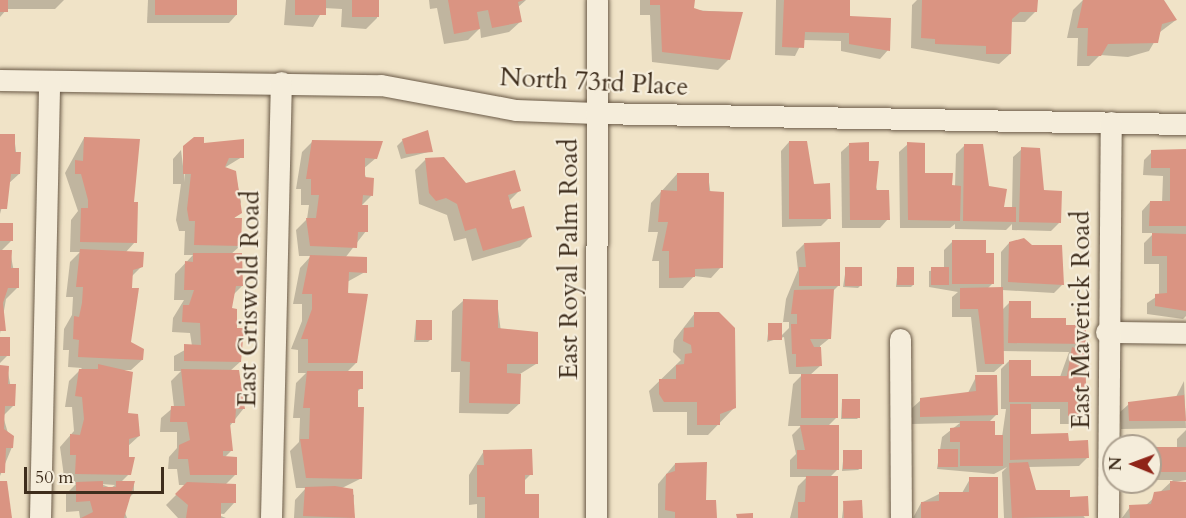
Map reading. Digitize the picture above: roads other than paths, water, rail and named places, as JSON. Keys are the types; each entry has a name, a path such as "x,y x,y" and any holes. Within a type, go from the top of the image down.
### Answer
{"street":[{"name":"East Royal Palm Road","path":"596,518 597,0"},
{"name":"North 73rd Place","path":"0,80 381,85 516,110 596,113 1186,124"},
{"path":"40,518 50,81"},
{"name":"East Griswold Road","path":"271,518 281,82"},
{"name":"East Maverick Road","path":"1108,518 1106,332 1111,123"},
{"path":"1106,332 1186,333"},
{"path":"900,339 901,518"}]}
